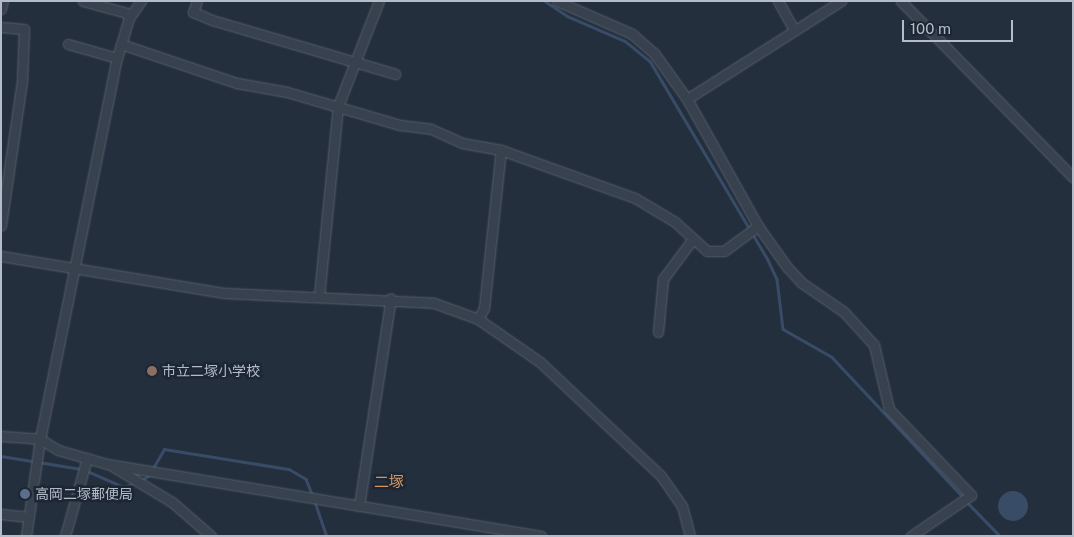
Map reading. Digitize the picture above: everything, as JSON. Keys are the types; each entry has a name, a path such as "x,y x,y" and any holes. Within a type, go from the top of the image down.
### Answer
{"street":[{"path":"1,9 3,1"},
{"path":"83,1 127,13 129,18"},
{"path":"26,536 40,439 76,269 117,58 129,18 141,1"},
{"path":"197,1 194,12 212,20 358,61 395,74"},
{"path":"319,296 338,106 358,61 379,1"},
{"path":"557,1 632,34 654,53 687,99 758,226 802,283 844,312 874,345 889,409 971,495 912,536"},
{"path":"778,1 794,30"},
{"path":"687,99 841,1"},
{"path":"901,1 1073,177"},
{"path":"1,27 24,29 22,81 1,225"},
{"path":"68,44 117,58"},
{"path":"121,44 237,83 338,106 400,125 431,129 462,143 501,150 635,198 675,222 692,240 707,251 724,251 758,226"},
{"path":"478,319 484,308 501,150"},
{"path":"658,332 663,279 692,240"},
{"path":"1,256 225,293 391,298 434,303 478,319 540,362 661,476 682,506 690,536"},
{"path":"359,506 391,298"},
{"path":"1,436 40,439 107,464 541,536"},
{"path":"65,536 87,458"},
{"path":"107,464 172,502 211,536"},
{"path":"1,514 29,517"}],"water":[{"path":"1013,491 1019,492 1027,500 1027,512 1019,520 1013,521 1007,520 999,512 998,506 999,500 1007,492"}],"waterway":[{"path":"545,1 567,16 625,41 650,61 768,260 777,279 783,329 832,357 963,497"},
{"path":"152,470 164,449 289,469 306,479 313,496"},
{"path":"1,456 81,469"},
{"path":"87,471 124,487 135,483"},
{"path":"140,481 150,475"},
{"path":"966,501 1000,536"},
{"path":"315,502 327,536"}],"place":[{"name":"市立二塚小学校","path":"152,371"},
{"name":"高岡二塚郵便局","path":"25,494"}],"district":[{"name":"二塚","path":"389,482"}]}
